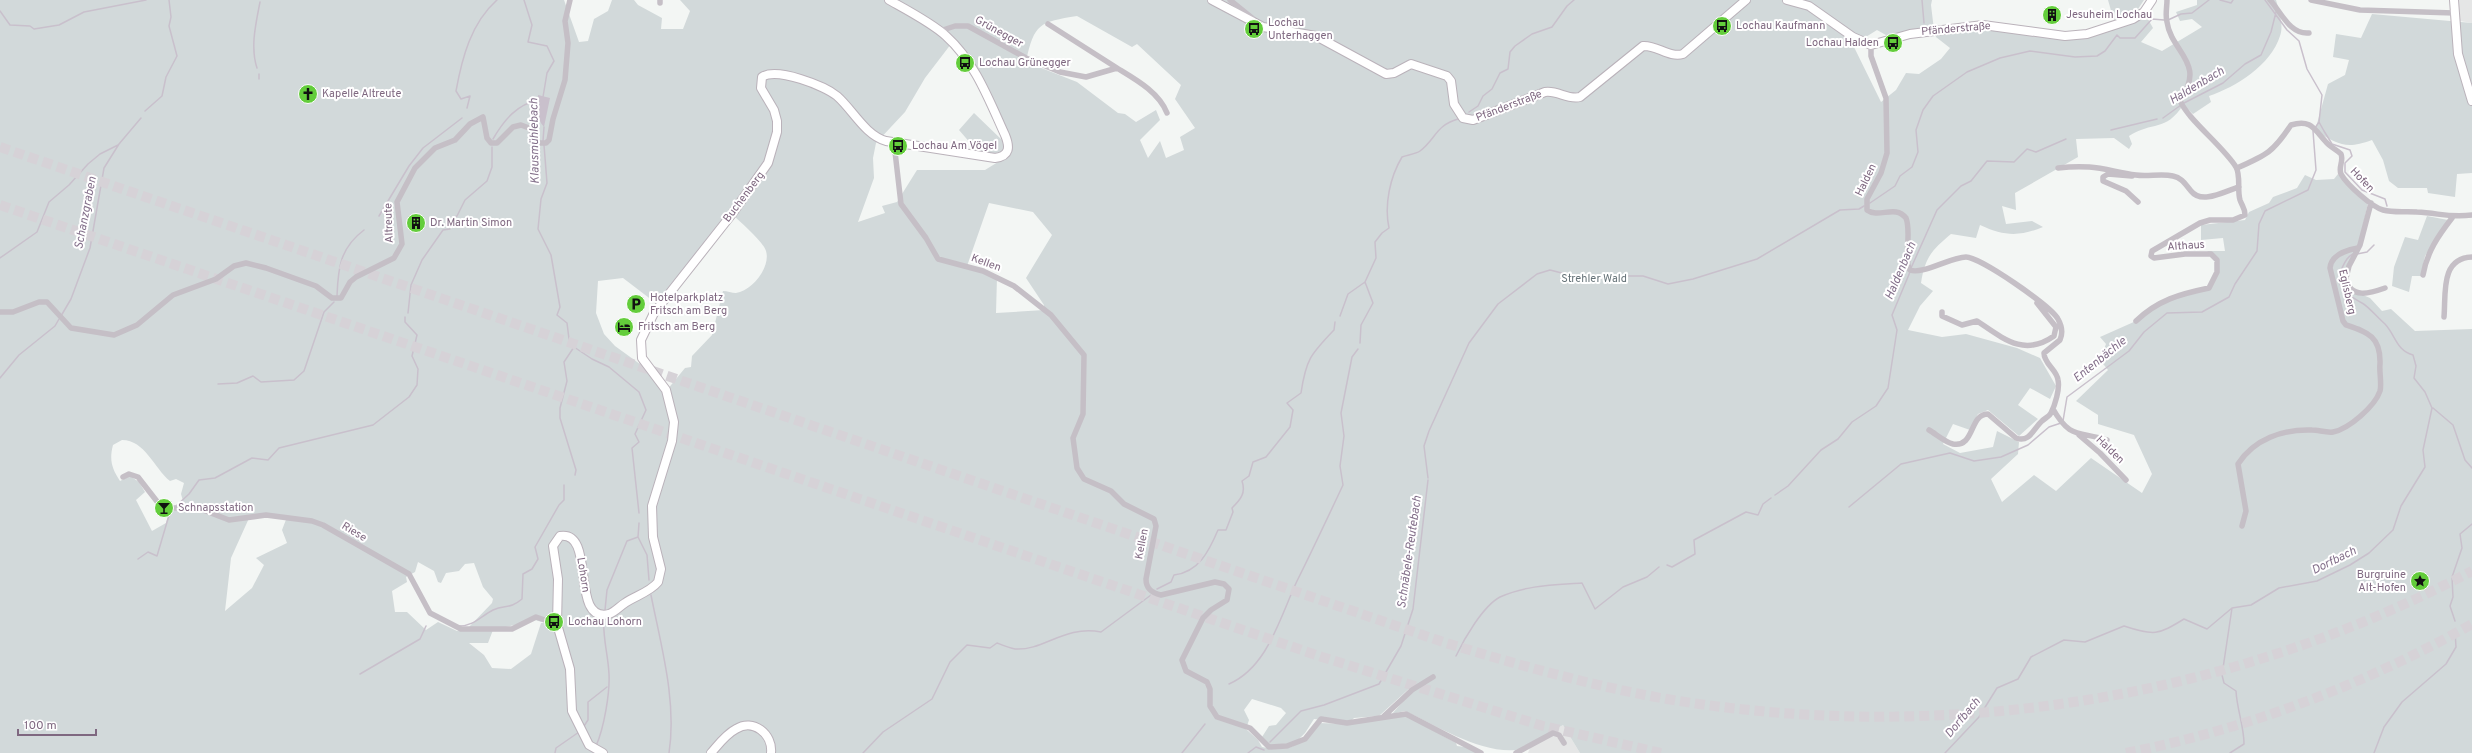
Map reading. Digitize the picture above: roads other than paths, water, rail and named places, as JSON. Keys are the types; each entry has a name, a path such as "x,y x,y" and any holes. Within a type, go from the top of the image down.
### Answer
{"street":[{"name":"Altreute","path":"0,312 13,312 44,301 50,304 61,318 76,330 114,335 137,325 153,314 173,294 216,278 234,266 250,264 316,286 332,298 341,298 350,282 356,277 394,258 402,244 397,202 415,168 435,148 455,140 470,124 483,117 487,138 491,143 497,143 513,127 521,125 529,128 544,143 551,136 553,119 565,80 568,43 565,21 570,0"},
{"path":"889,0 940,31 951,41 978,78 1008,142 1009,149 1004,156 995,158 894,143"},
{"name":"Pfänderstraße","path":"1212,0 1257,24 1316,36 1386,74 1394,73 1411,64 1447,76 1451,81 1454,104 1463,118 1473,120 1545,92 1555,92 1571,98 1580,97 1643,46 1654,46 1674,55 1683,54 1746,0"},
{"path":"1230,0 1254,19 1257,24"},
{"path":"1787,0 1809,6 1852,37 1870,44"},
{"name":"Pfänderstraße","path":"1870,44 1910,34 1983,25 2065,36 2087,34 2133,19 2144,12 2152,0"},
{"path":"2167,0 2167,20 2190,66 2188,85 2180,100 2183,108 2205,130 2237,168"},
{"path":"2270,0 2291,28 2309,33"},
{"path":"2311,0 2360,10 2454,13"},
{"path":"2454,0 2458,54 2472,101"},
{"path":"1048,24 1136,79 1159,98 1167,113"},
{"name":"Grünegger","path":"940,31 955,26 968,26 1034,62 1075,76 1089,76 1117,68"},
{"name":"Halden","path":"1870,44 1871,56 1886,98 1887,153 1881,173 1867,199 1866,208 1868,212 1875,214 1895,211 1906,218 1910,237 1910,270 1967,257 1986,265 2035,299 2055,315 2062,329 2060,340 2044,353 2058,378 2059,386 2053,409 2050,415 2024,439 2016,438 1988,414 1982,414 1978,418 1969,437 1963,442 1954,444 1929,430"},
{"name":"Buchenberg","path":"666,390 642,358 641,344 643,333 654,313 732,214 768,163 777,126 774,110 760,88 762,77 781,74 807,82 832,93 876,137 894,143"},
{"name":"Hofen","path":"2237,168 2265,156 2278,145 2291,125 2306,122 2315,128 2329,146 2341,154 2339,167 2343,177 2370,203 2382,210 2418,212 2452,218 2472,215"},
{"name":"Kellen","path":"894,143 901,204 926,238 936,257 942,262 983,272 1014,286 1050,315 1082,352 1085,359 1083,414 1073,438 1077,468 1084,479 1111,491 1124,504 1154,519 1156,526 1146,579 1150,591 1156,594 1166,594 1215,582 1224,584 1229,589 1227,600 1211,610 1204,618 1182,660 1186,671 1204,679 1209,685 1210,706 1214,714 1225,721 1250,728 1266,745 1272,748 1305,740 1320,719 1348,723 1383,717"},
{"path":"2058,168 2082,165 2096,166 2135,175"},
{"name":"Althaus","path":"2136,321 2160,302 2176,295 2209,288 2217,272 2214,256 2203,253 2154,258 2151,256 2152,251 2200,223 2210,220 2241,218 2245,215 2245,209 2240,201 2237,168"},
{"path":"2138,202 2126,191 2106,184 2103,181 2103,177 2108,174 2177,177 2186,183 2196,196 2204,198 2239,187"},
{"path":"2370,203 2356,252 2346,273 2347,284 2351,289 2360,294 2370,293 2386,288"},
{"path":"2423,275 2426,259 2433,244 2452,218"},
{"name":"Eglisberg","path":"2242,526 2246,511 2238,464 2248,453 2280,432 2296,430 2333,432 2354,423 2375,400 2380,390 2380,354 2372,337 2364,330 2346,325 2343,321 2330,268 2332,261 2337,257 2356,252"},
{"path":"2444,318 2450,266 2456,260 2472,257"},
{"name":"Halden","path":"1942,312 1942,316 1962,325 1977,321 2020,346 2034,347 2054,336 2056,327 2035,299"},
{"name":"Lohorn","path":"597,751 581,730 572,711 570,669 557,624 558,579 552,551 554,542 560,536 570,538 578,547 587,598 593,609 605,614 653,587 660,578 660,564 653,537 652,506 674,431 673,415 666,390"},
{"name":"Halden","path":"2053,409 2061,423 2078,434 2100,452 2126,480"},
{"name":"Halden","path":"2078,434 2107,440"},
{"name":"Riese","path":"123,477 129,474 138,477 159,504 169,508 205,509 229,520 266,515 312,521 323,525 409,574 430,613 461,629 512,629 536,618 557,624"},
{"path":"1383,717 1416,686 1433,677"},
{"path":"1383,717 1402,714 1409,715 1435,731 1481,753"},
{"path":"711,753 732,731 741,726 749,725 766,734 770,742 771,753"},
{"path":"1516,753 1553,733 1559,735 1564,743"}],"waterway":[{"path":"0,11 10,25 30,26 34,29 59,25 84,12 146,0"},
{"name":"Schanzgraben","path":"145,111 162,96 166,77 177,56 169,26 171,17 169,0"},
{"path":"467,108 470,96 461,99 456,91 461,66 474,30 480,19 497,0"},
{"name":"Klausmühlebach","path":"524,0 532,25 528,42 547,46 554,61 547,73 543,97"},
{"path":"1469,112 1478,106 1483,96 1492,89 1500,73 1508,69 1510,52 1515,46 1532,34 1552,27 1567,6 1574,0"},
{"path":"1922,0 1924,23"},
{"name":"Schnäbele-Reutebach","path":"2168,20 2181,14 2192,13 2209,0"},
{"name":"Schnäbele-Reutebach","path":"2220,0 2231,3 2233,0"},
{"name":"Dorfbach","path":"2265,0 2287,30 2299,41 2307,69 2322,95 2319,122 2324,131 2332,144 2350,150 2352,156 2345,163 2345,172 2362,190 2385,199 2387,206"},
{"path":"257,68 254,43 255,27 260,2"},
{"name":"Haldenbach","path":"2184,103 2223,83 2245,64 2261,55 2271,32 2276,12"},
{"name":"Schnäbele-Reutebach","path":"1870,203 1895,186 1900,176 1912,167 1918,152 1916,130 1923,110 1933,96 1967,72 2000,58 2030,51 2075,57 2097,56 2105,51 2117,35 2120,38 2135,38 2152,19 2164,20"},
{"path":"259,74 259,79"},
{"path":"493,139 502,125 512,114 524,105 539,100"},
{"name":"Haldenbach","path":"2163,118 2181,105"},
{"name":"Schanzgraben","path":"61,316 71,299 90,248 104,168 119,144 141,118"},
{"path":"379,216 409,166 423,148 462,118"},
{"path":"1340,316 1348,294 1365,282 1376,258 1375,242 1382,233 1389,228 1387,210 1389,191 1394,173 1402,157 1420,151 1440,129 1458,119"},
{"name":"Haldenbach","path":"2111,130 2157,119"},
{"name":"Entenbächle","path":"2315,128 2319,122"},
{"name":"Klausmühlebach","path":"543,141 544,127"},
{"name":"Entenbächle","path":"2063,421 2067,397 2129,351 2144,332 2167,313 2202,312 2229,297 2235,284 2257,251 2259,224 2265,211 2308,190 2316,170 2313,131"},
{"name":"Haldenbach","path":"1911,268 1937,210 1961,186 1971,181 1987,161 2014,162 2027,149 2036,152 2066,139"},
{"name":"Schanzgraben","path":"0,258 37,232 49,202 69,185 88,164 100,154 118,145"},
{"name":"Klausmühlebach","path":"544,145 547,183 541,199 538,229 551,255 560,307 557,315 567,323 569,339 574,347 592,359 609,367 639,392 646,410 635,434 639,442 632,448 639,513"},
{"path":"408,313 411,285 422,260 443,230 450,229 449,219 457,216 465,200 487,181 492,167 492,147"},
{"name":"Schnäbele-Reutebach","path":"1428,478 1424,446 1429,431 1469,343 1498,304 1537,274 1550,270 1585,279 1610,276 1643,276 1668,284 1693,279 1757,259 1840,210 1859,209 1864,206"},
{"path":"337,296 338,276 345,251 356,237 364,230"},
{"name":"Dorfbach","path":"2357,254 2367,252 2374,245"},
{"name":"Dorfbach","path":"1945,753 1979,717 1997,688 2018,679 2031,657 2064,640 2085,642 2124,626 2149,632 2162,631 2184,619 2207,629 2232,608 2251,605 2279,588 2317,581 2350,565 2369,553 2393,530 2401,506 2425,467 2423,450 2432,408 2425,392 2414,378 2416,366 2413,355 2403,350 2385,324 2370,310 2343,290 2340,275 2345,262 2353,254"},
{"name":"Haldenbach","path":"1775,495 1788,486 1821,450 1838,439 1852,422 1876,406 1888,388 1897,330 1892,315 1910,272"},
{"path":"1360,343 1361,325 1373,303 1365,282"},
{"path":"218,384 237,383 253,376 261,382 294,380 304,371 324,312 334,302"},
{"path":"176,506 189,494 199,480 215,478 252,458 268,460 279,448 373,425 409,397 417,385 418,369 412,356 417,335 405,322 405,317"},
{"name":"Schanzgraben","path":"0,378 19,355 55,326 59,319"},
{"path":"1157,589 1171,582 1174,575 1190,570 1197,565 1207,553 1218,530 1226,530 1233,512 1232,508 1242,496 1242,481 1249,476 1253,462 1266,457 1290,427 1293,410 1287,403 1301,393 1308,364 1320,345 1334,330 1335,322"},
{"path":"574,347 564,362 567,381 560,408 560,418 576,470 575,475"},
{"path":"1229,684 1254,666 1271,640 1297,581 1343,485 1340,466 1344,436 1341,413 1352,357 1358,349"},
{"path":"2433,408 2453,425 2465,460 2472,468"},
{"name":"Entenbächle","path":"1849,507 1901,464 1950,453 1974,461 2001,457 2028,445 2049,427 2061,423"},
{"name":"Schnäbele-Reutebach","path":"1270,742 1301,711 1324,705 1379,684 1401,646 1413,609 1428,480"},
{"path":"459,626 469,624 493,610 514,605 522,599 523,574 532,569 538,559 535,547 559,505 564,500 564,485"},
{"name":"Haldenbach","path":"1667,565 1672,567 1695,554 1694,540 1746,512 1758,515 1763,504 1771,498"},
{"path":"138,559 148,552 157,556 170,512"},
{"name":"Klausmühlebach","path":"605,610 607,590 627,541 638,537 639,523"},
{"path":"2455,621 2450,606 2453,597 2452,577 2462,548 2460,534 2472,524"},
{"path":"638,537 647,555 649,580"},
{"name":"Haldenbach","path":"1456,656 1469,632 1481,615 1494,601 1500,597 1530,588 1582,583 1595,609 1623,587 1647,577 1659,567"},
{"path":"651,595 667,674 671,714 669,753"},
{"path":"863,753 883,732 932,699 950,662 967,645 990,648 997,643 1015,649 1026,649 1076,632 1101,632 1151,595"},
{"path":"2230,753 2244,744 2236,691 2224,683 2222,675 2232,608"},
{"name":"Klausmühlebach","path":"596,746 604,720 609,691 604,616"},
{"path":"360,674 420,639 426,626"},
{"path":"2374,753 2384,727 2402,702 2446,664 2456,647 2455,631"},
{"name":"Klausmühlebach","path":"584,726 588,720 588,702 607,687"},
{"path":"1182,753 1205,724"},
{"name":"Klausmühlebach","path":"555,753 556,748 579,732"},
{"name":"Schnäbele-Reutebach","path":"1248,753 1256,747 1264,750"}],"tunnel":[{"path":"0,147 1446,643 1611,688 1667,699 1770,712 1874,717 1978,713 2080,701 2182,681 2281,652 2378,616 2472,571"},
{"path":"0,205 1322,657 1543,726 1661,753"},
{"path":"2126,753 2216,731 2260,718 2304,702 2389,667 2472,624"}],"place":[{"name":"Jesuheim Lochau","path":"2052,15"},
{"name":"Lochau Kaufmann","path":"1722,26"},
{"name":"Lochau Unterhaggen","path":"1254,29"},
{"name":"Lochau Halden","path":"1893,43"},
{"name":"Lochau Grünegger","path":"965,63"},
{"name":"Kapelle Altreute","path":"308,94"},
{"name":"Lochau Am Vögel","path":"898,146"},
{"name":"Dr. Martin Simon","path":"416,223"},
{"name":"Hotelparkplatz Fritsch am Berg","path":"636,304"},
{"name":"Fritsch am Berg","path":"624,327"},
{"name":"Schnapsstation","path":"164,508"},
{"name":"Burgruine Alt-Hofen","path":"2420,581"},
{"name":"Lochau Lohorn","path":"554,622"}],"park label":[{"name":"Strehler Wald","path":"1594,279"}]}
